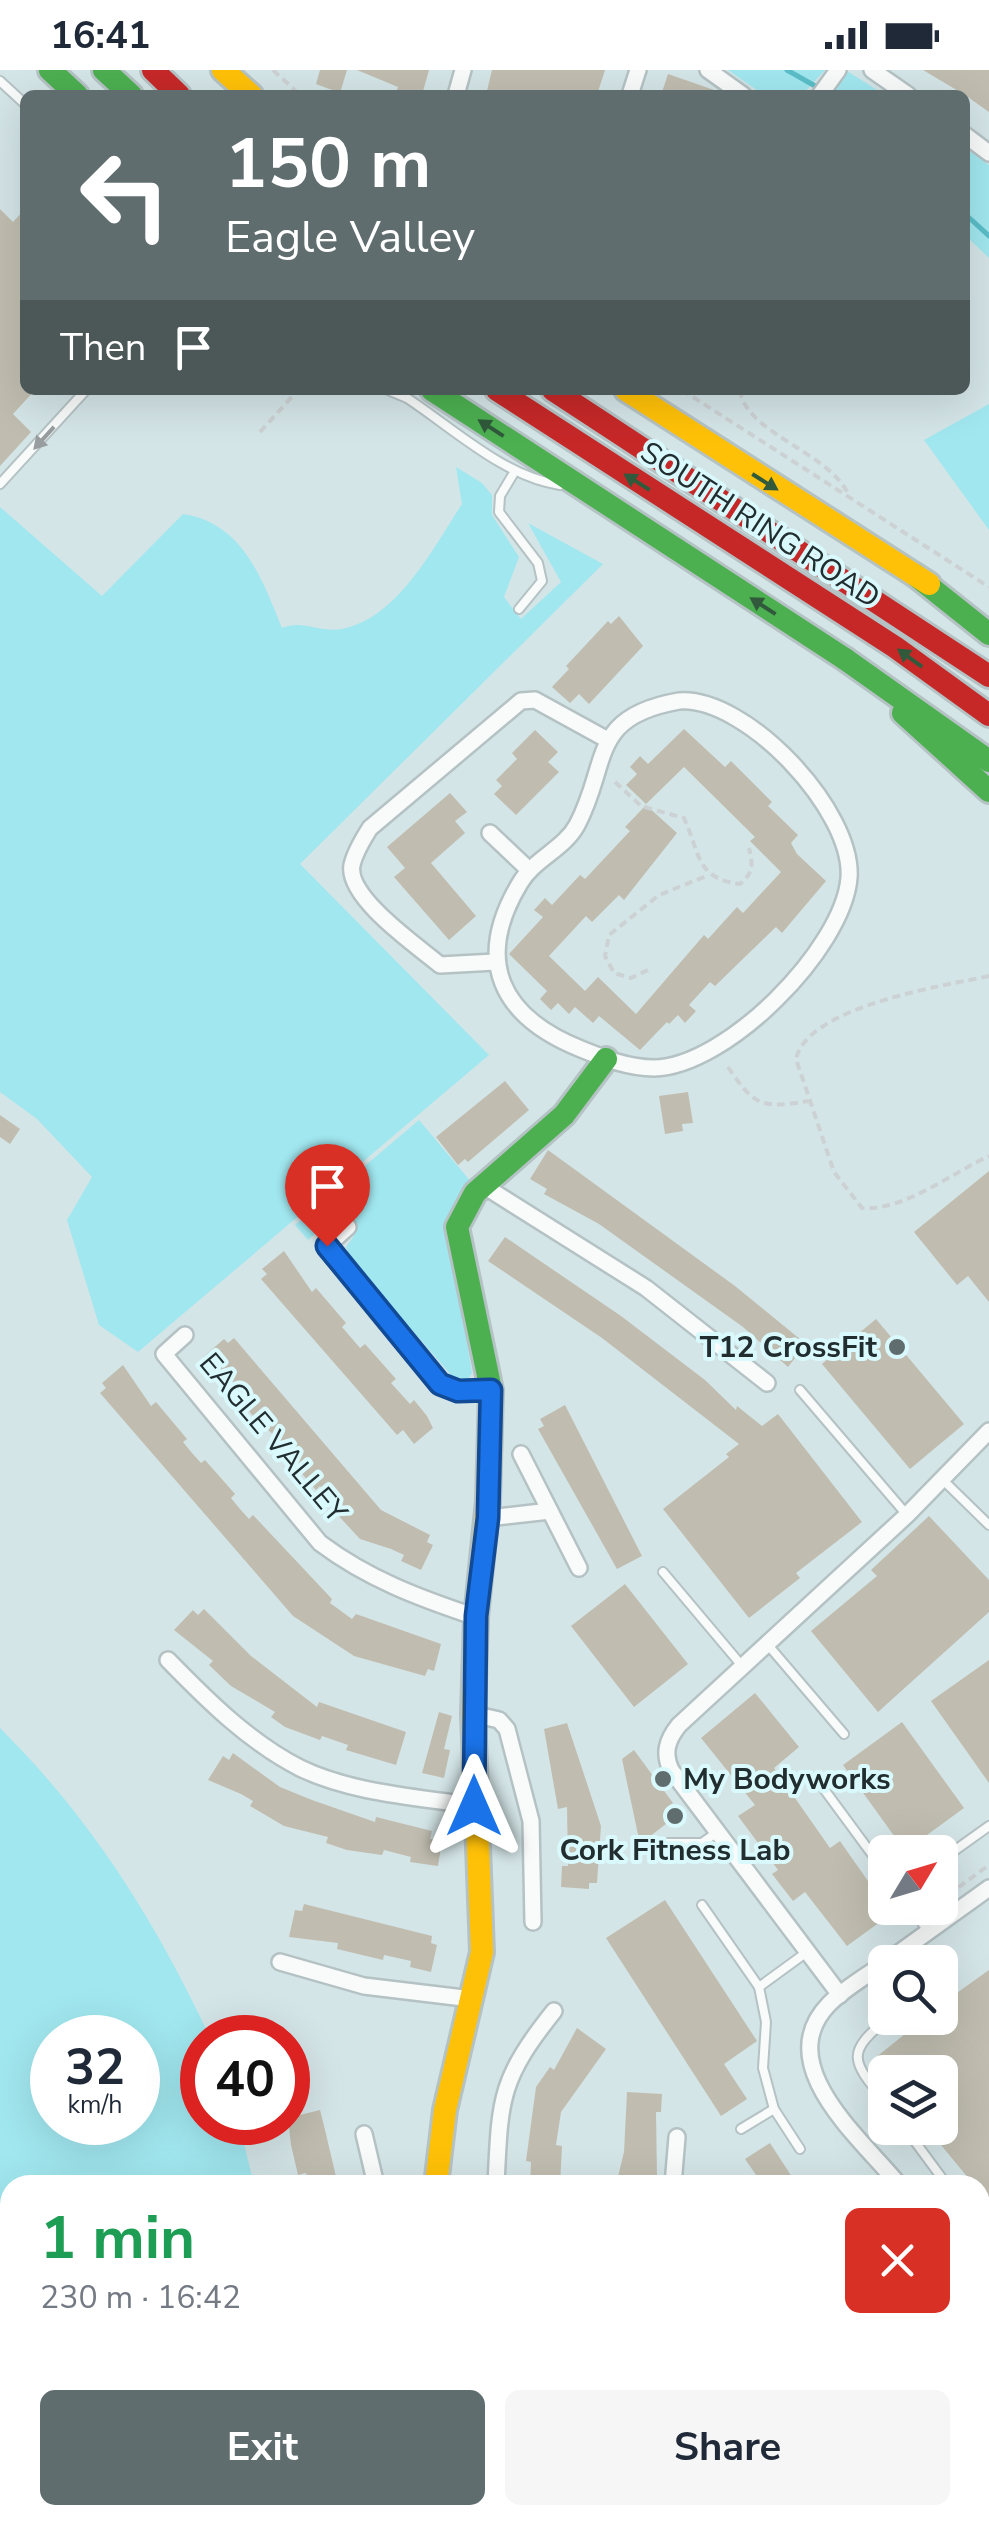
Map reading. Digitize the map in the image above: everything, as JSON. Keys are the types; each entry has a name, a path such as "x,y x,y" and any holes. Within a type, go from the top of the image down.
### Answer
{"main road":[{"path":"50,70 71,90"},
{"path":"104,70 126,90"},
{"path":"153,70 174,90"},
{"path":"223,70 245,90"},
{"path":"440,395 845,659 989,761"},
{"name":"SOUTH RING ROAD","path":"504,395 896,648 989,715"},
{"name":"SOUTH RING ROAD","path":"561,395 989,676"},
{"path":"633,395 713,450 916,575 989,626"},
{"path":"916,575 989,634"},
{"path":"845,659 989,791"},
{"path":"437,2175 445,2110 482,1952 473,1714 476,1616 488,1518 491,1390 457,1227 466,1207 484,1186 562,1116 606,1059"}],"street":[{"path":"708,70 736,90"},
{"path":"872,70 901,90"},
{"path":"495,962 440,964 394,926 358,892 352,878 359,846 370,828 521,701 535,700 606,739"},
{"path":"694,700 720,707 771,743 804,780 834,826 849,865 840,915 822,946 764,1009 705,1053 667,1066 643,1067 606,1059 552,1037 525,1018 500,980 495,962 506,913 529,870 578,824 606,739 630,720 666,703 694,700"},
{"path":"490,832 529,870"},
{"path":"484,1186 646,1288 767,1382"},
{"path":"348,1228 327,1246 440,1384 458,1391 491,1390"},
{"name":"EAGLE VALLEY","path":"185,1335 164,1354 320,1543 346,1563 407,1594 476,1616"},
{"path":"840,1995 670,1770 666,1759 668,1741 943,1480 989,1431"},
{"path":"521,1454 579,1568"},
{"path":"488,1518 550,1511"},
{"path":"168,1660 225,1717 300,1768 356,1786 474,1806"},
{"path":"473,1714 499,1720 507,1729 532,1821 532,1922"},
{"path":"911,1945 989,1889"},
{"path":"280,1962 364,1986 472,1999"},
{"path":"868,1975 822,2012 811,2035 811,2073 891,2175"},
{"path":"497,2175 507,2079 519,2055 554,2011"},
{"path":"364,2134 374,2175"},
{"path":"674,2175 676,2137"}],"lane":[{"path":"0,80 20,99"},
{"path":"0,484 81,395"},
{"path":"400,395 515,471 536,481 584,489"},
{"path":"515,471 500,496 499,512 538,562 542,581 519,609"},
{"path":"800,1390 906,1515"},
{"path":"943,1480 989,1524"},
{"path":"662,1572 743,1667"},
{"path":"768,1644 844,1734"},
{"path":"818,1781 868,1849"},
{"path":"958,1848 989,1826"},
{"path":"661,1843 702,1843 716,1833"},
{"path":"702,1905 759,1986 766,2022 763,2068 774,2109 800,2149"},
{"path":"924,1925 929,1932"},
{"path":"759,1986 807,1952"},
{"path":"868,2034 856,2058 868,2080"},
{"path":"741,2129 774,2109"},
{"path":"917,2145 939,2175"}],"path":[{"path":"273,70 295,90"},
{"path":"260,432 294,395"},
{"path":"690,395 989,587"},
{"path":"741,395 742,402 765,424 835,473 849,496"},
{"path":"615,782 641,806 684,818 715,881 740,884 753,866 749,848"},
{"path":"648,970 631,978 614,973 605,956 608,935 659,895 709,875"},
{"path":"989,976 888,999 808,1036 796,1058 834,1172 852,1202 862,1208 873,1209 923,1190 989,1156"},
{"path":"728,1067 752,1099 763,1105 808,1101"},
{"path":"958,1888 989,1865"}],"shaded area":[{"path":"728,70 825,70 807,90 757,90"},
{"path":"847,71 877,90 835,90"},
{"path":"970,152 989,165 989,258 970,240"},
{"path":"989,404 989,530 924,440"},
{"path":"456,467 482,483 492,495 492,515 519,557 504,597 521,619 561,582 528,523 603,564 300,864 489,1055 138,1352 99,1325 67,1220 92,1177 37,1119 0,1092 0,507 102,596 183,514 204,519 221,529 248,556 282,628 297,625 334,630 362,622 380,611 412,579 462,504"},
{"path":"419,1120 472,1183 454,1203 447,1224 472,1373 467,1381 452,1376 352,1261 346,1247 354,1236 335,1216 308,1240 295,1225"},
{"path":"0,1728 93,1836 167,1952 199,2015 180,2015 180,2145 244,2145 252,2175 0,2175"}],"building":[{"path":"320,70 347,70 341,90 316,84"},
{"path":"357,70 429,70 423,90 397,90 398,87"},
{"path":"492,70 605,70 599,90 487,90"},
{"path":"923,70 989,70 989,112 970,99 970,90 957,90"},
{"path":"668,74 714,90 663,90"},
{"path":"0,209 13,222 20,214 20,395 30,395 13,414 31,432 0,466"},
{"path":"619,616 643,646 589,704 579,694 570,703 552,687 608,621 611,624"},
{"path":"684,729 725,767 731,761 772,802 768,806 798,835 791,843 797,854 826,881 782,933 776,927 715,986 710,982 689,1005 696,1011 685,1023 678,1015 640,1050 599,1016 593,1023 575,1007 569,1014 558,1003 551,1010 540,999 547,991 509,954 543,917 534,910 545,898 552,905 580,875 585,879 630,831 625,827 646,805 677,833 624,900 619,895 592,922 586,916 549,956 585,991 598,977 636,1014 704,935 708,939 737,907 743,913 781,872 750,841 755,837 684,767 646,804 626,785 637,774 630,767 640,756 648,764"},
{"path":"535,730 558,752 548,762 559,772 516,815 494,794 502,786 496,780 517,759 512,753"},
{"path":"450,793 467,812 455,821 465,833 431,863 476,916 449,940 394,877 405,868 387,847"},
{"path":"505,1081 529,1110 468,1162 465,1159 458,1165 436,1137"},
{"path":"688,1092 693,1123 682,1124 683,1131 665,1134 659,1096"},
{"path":"0,1115 20,1129 10,1144 0,1137"},
{"path":"548,1150 735,1286 806,1344 788,1367 743,1327 599,1224 544,1194 547,1189 530,1179"},
{"path":"989,1171 989,1302 968,1276 957,1285 914,1232"},
{"path":"505,1237 621,1316 705,1380 736,1410 737,1406 762,1426 778,1414 862,1522 796,1573 800,1578 749,1618 663,1509 729,1457 726,1454 739,1444 602,1338 488,1261"},
{"path":"284,1251 312,1292 316,1288 346,1323 342,1327 360,1348 365,1344 396,1379 391,1383 410,1404 414,1400 427,1416 433,1428 414,1444 403,1430 397,1435 261,1279 267,1274 262,1269"},
{"path":"876,1319 964,1424 910,1469 822,1364"},
{"path":"234,1338 381,1510 430,1535 427,1542 433,1545 421,1570 401,1561 404,1555 360,1539 334,1511 338,1507 329,1496 320,1486 316,1490 285,1454 290,1450 253,1416 236,1395 240,1391 203,1357 224,1339 228,1343"},
{"path":"123,1365 151,1406 156,1402 187,1439 183,1442 192,1453 201,1463 205,1460 235,1494 231,1498 240,1509 249,1519 253,1515 332,1599 330,1603 352,1619 356,1614 441,1644 434,1671 428,1669 425,1676 354,1656 293,1616 100,1393 106,1388 102,1383"},
{"path":"565,1405 642,1556 617,1569 538,1429 544,1426 540,1419"},
{"path":"929,1516 989,1580 989,1612 878,1712 811,1631 877,1576 871,1570"},
{"path":"625,1584 688,1664 634,1707 571,1626"},
{"path":"204,1609 251,1656 317,1707 319,1702 406,1732 396,1765 346,1750 348,1745 322,1736 320,1740 285,1727 271,1717 275,1712 231,1686 209,1665 213,1661 174,1630 193,1610 198,1615"},
{"path":"989,1660 989,1783 931,1701"},
{"path":"755,1693 799,1747 774,1768 830,1848 840,1841 868,1881 868,1925 876,1925 847,1946 805,1892 793,1901 772,1874 778,1870 738,1816 755,1805 701,1738"},
{"path":"439,1712 452,1716 444,1749 450,1750 444,1778 422,1773"},
{"path":"902,1722 964,1808 927,1835 893,1835 843,1765"},
{"path":"567,1723 601,1826 597,1883 589,1883 589,1889 561,1887 562,1866 568,1866 567,1807 558,1809 544,1729"},
{"path":"634,1750 673,1803 667,1807 675,1817 640,1844 622,1759"},
{"path":"233,1753 280,1787 312,1800 375,1822 376,1817 432,1831 430,1839 442,1840 438,1866 410,1862 411,1857 384,1850 382,1855 347,1850 326,1843 328,1837 284,1826 250,1806 253,1801 208,1780 223,1756 229,1760"},
{"path":"665,1900 757,2041 724,2064 747,2099 721,2116 606,1938"},
{"path":"304,1904 432,1936 431,1943 437,1945 431,1972 410,1967 411,1961 384,1955 383,1960 337,1949 338,1943 289,1937 295,1910 302,1911"},
{"path":"989,1970 989,2175 966,2175 941,2145 958,2145 958,2055 879,2055 904,2035 958,2035 958,1992"},
{"path":"577,2028 606,2049 561,2112 556,2145 562,2146 561,2175 530,2175 531,2162 526,2161 536,2087 550,2067 554,2070"},
{"path":"627,2092 662,2094 661,2112 656,2112 657,2175 618,2175 624,2152"},
{"path":"320,2110 336,2175 298,2175 291,2145 310,2145 310,2112"},
{"path":"770,2143 791,2175 756,2175 745,2159"}],"waterway":[{"path":"787,70 822,90"},
{"path":"970,219 989,236"}],"traffic: fast":[{"path":"50,70 72,90"},
{"path":"104,70 126,90"},
{"path":"440,395 845,659"},
{"path":"915,575 989,634"},
{"path":"845,659 989,761"},
{"path":"903,713 989,791"},
{"path":"488,1501 491,1390 457,1227 475,1193 564,1115 606,1059"}],"traffic: slow":[{"path":"223,70 245,90"},
{"path":"634,395 929,584"},
{"path":"437,2175 445,2110 482,1952 473,1714 476,1617 488,1501"}],"traffic: jam":[{"path":"153,70 174,90"},
{"path":"505,395 895,647 989,715"},
{"path":"561,395 989,676"}],"place":[{"name":"T12 CrossFit","path":"897,1347"},
{"name":"My Bodyworks","path":"663,1779"},
{"name":"Cork Fitness Lab","path":"675,1816"}],"route":[{"path":"327,1246 440,1384 458,1391 491,1390 488,1518 476,1616 474,1806"}]}
